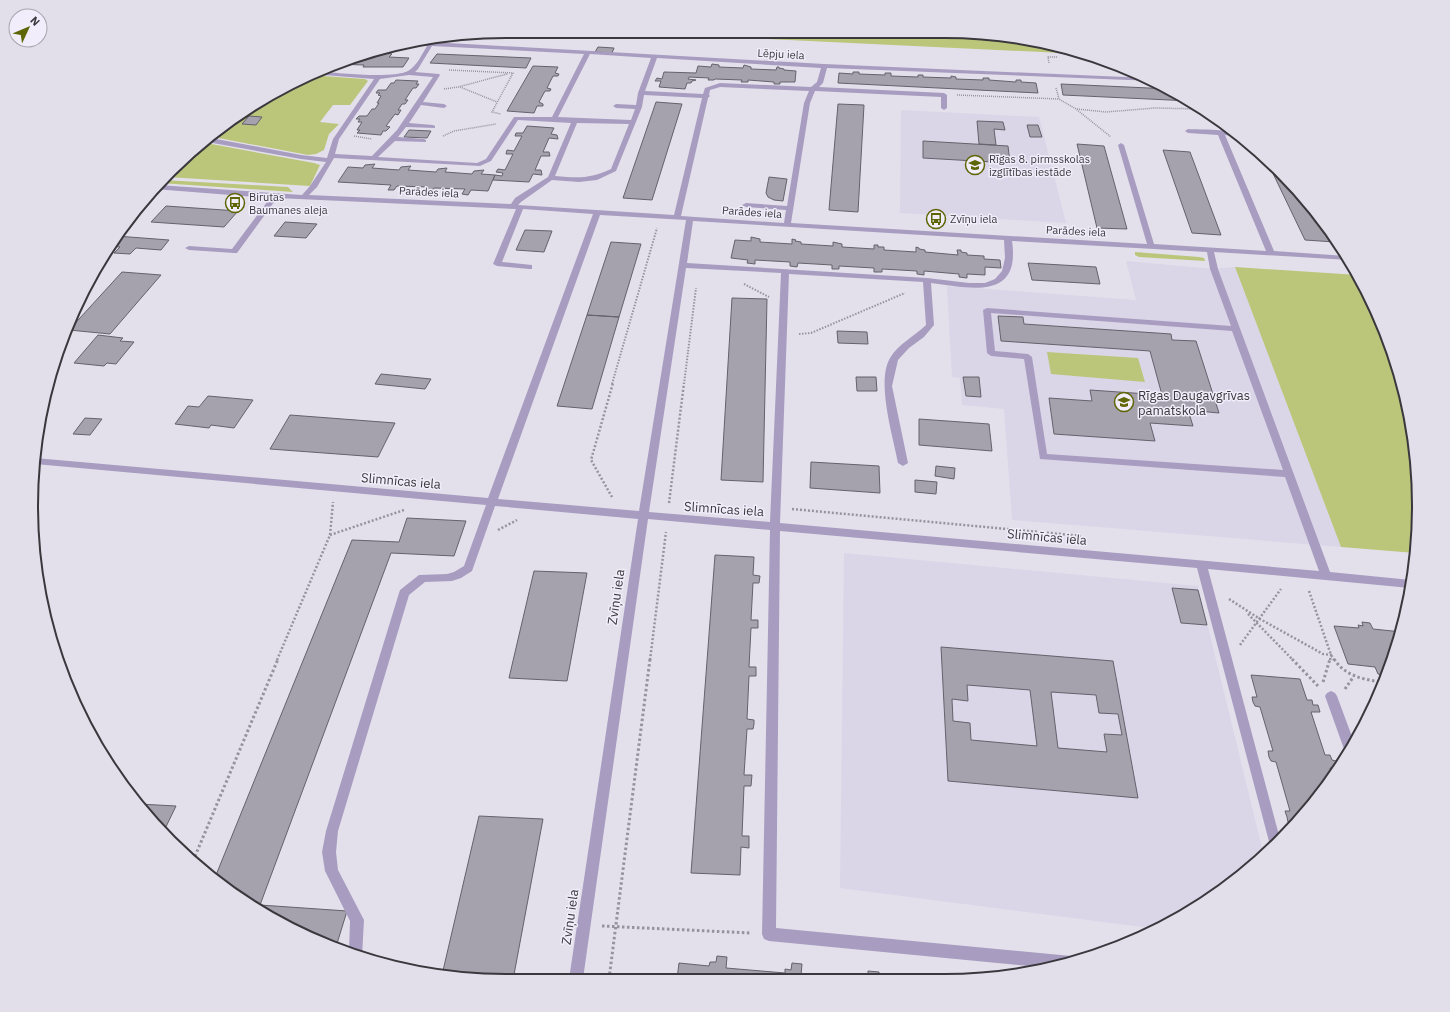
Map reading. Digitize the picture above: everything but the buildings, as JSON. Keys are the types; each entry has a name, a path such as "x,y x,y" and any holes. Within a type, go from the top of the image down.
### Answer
{"street":[{"path":"409,73 416,68 431,44"},
{"name":"Lēpju iela","path":"432,44 824,66 1135,79"},
{"path":"554,119 588,53"},
{"path":"552,178 579,180 597,178 614,170 639,107 641,93 654,57"},
{"path":"787,225 807,103 813,89 820,83 824,66"},
{"path":"327,74 378,77 409,73 436,75 392,141 379,150 374,158"},
{"path":"304,197 313,187 331,158 336,139 378,77"},
{"path":"677,218 707,89 720,85 944,94 944,108"},
{"path":"641,93 706,96"},
{"path":"418,103 444,106"},
{"path":"616,106 639,107"},
{"path":"214,141 301,157 374,158 478,165 489,160 512,121 516,118 633,122"},
{"path":"529,267 497,264 517,207 518,200 552,178 575,120"},
{"path":"403,126 433,128"},
{"path":"1188,131 1227,134"},
{"path":"1222,133 1270,253"},
{"path":"392,141 424,141"},
{"path":"1121,145 1151,246"},
{"name":"Parādes iela","path":"163,188 275,196 517,207 787,225 1340,257"},
{"path":"189,248 234,251 275,196"},
{"path":"746,205 790,208"},
{"path":"356,949 357,920 332,871 329,852 332,831 404,593 423,578 445,579 459,576 468,568 493,503 597,212"},
{"name":"Zvīņu iela","path":"577,974 643,517 690,219"},
{"path":"683,265 785,271 979,286 992,284 1002,277 1008,270 1008,238"},
{"path":"1210,250 1214,269 1237,328 1288,474 1326,576"},
{"path":"785,271 775,526 769,934 1052,961"},
{"path":"903,464 888,386 894,359 906,346 921,335 930,325 928,282"},
{"path":"1237,328 987,310 991,352 1028,357 1043,457 1288,474"},
{"name":"Slimnīcas iela","path":"40,462 334,490 643,517 775,526 1405,584"},
{"path":"1202,565 1274,838"},
{"path":"1331,696 1348,742"}],"path":[{"path":"1050,68 1048,57 1058,57"},
{"path":"436,75 442,70 510,73"},
{"path":"425,92 460,87 510,73"},
{"path":"503,114 492,112 513,73 510,73"},
{"path":"1053,75 1059,99"},
{"path":"460,87 497,102"},
{"path":"944,94 1059,99 1076,109 1121,145"},
{"path":"1076,109 1089,112 1104,112 1156,108 1189,108"},
{"path":"424,141 437,138 454,131 512,121"},
{"path":"353,136 392,141"},
{"path":"622,515 591,460 658,225"},
{"path":"610,974 699,266"},
{"path":"783,334 811,334 928,282"},
{"path":"744,284 784,305"},
{"path":"195,856 330,535 334,490"},
{"path":"478,540 541,507"},
{"path":"330,535 410,508"},
{"path":"1207,585 1244,610 1323,654 1331,655"},
{"path":"1227,662 1260,619 1281,588"},
{"path":"1309,591 1331,655 1336,664 1354,676 1364,680 1377,681"},
{"path":"1244,610 1321,688 1331,655"},
{"path":"584,926 769,934"}],"shaded area":[{"name":"Rīgas 8. pirmsskolas izglītības iestāde","path":"901,110 1039,117 1066,223 900,213"},
{"name":"Rīgas Daugavgrīvas pamatskola","path":"1126,261 1214,269 1235,267 1341,547 1012,520 1004,409 962,405 960,378 952,377 947,286 1136,300"},
{"path":"844,553 1198,586 1262,849 1253,858 1204,895 1147,928 840,888"}],"green space":[{"path":"746,38 975,39 1005,42 1061,53"},
{"path":"322,76 365,79 368,81 350,105 333,105 320,122 339,124 329,134 324,150 316,154 308,155 217,138 246,117 272,101 299,86"},
{"path":"210,144 320,165 310,186 173,177"},
{"path":"170,180 288,187 293,192 167,183"},
{"path":"1135,252 1199,257 1204,258 1205,261 1139,257 1135,255"},
{"path":"1235,267 1350,275 1364,299 1387,356 1396,385 1408,445 1412,506 1409,553 1341,547"},
{"path":"1047,352 1138,358 1145,382 1051,374"}],"place":[{"name":"Rīgas 8. pirmsskolas izglītības iestāde","path":"975,165"},
{"name":"Birutas Baumanes aleja","path":"235,203"},
{"name":"Zvīņu iela","path":"936,219"},
{"name":"Rīgas Daugavgrīvas pamatskola","path":"1124,402"}]}
